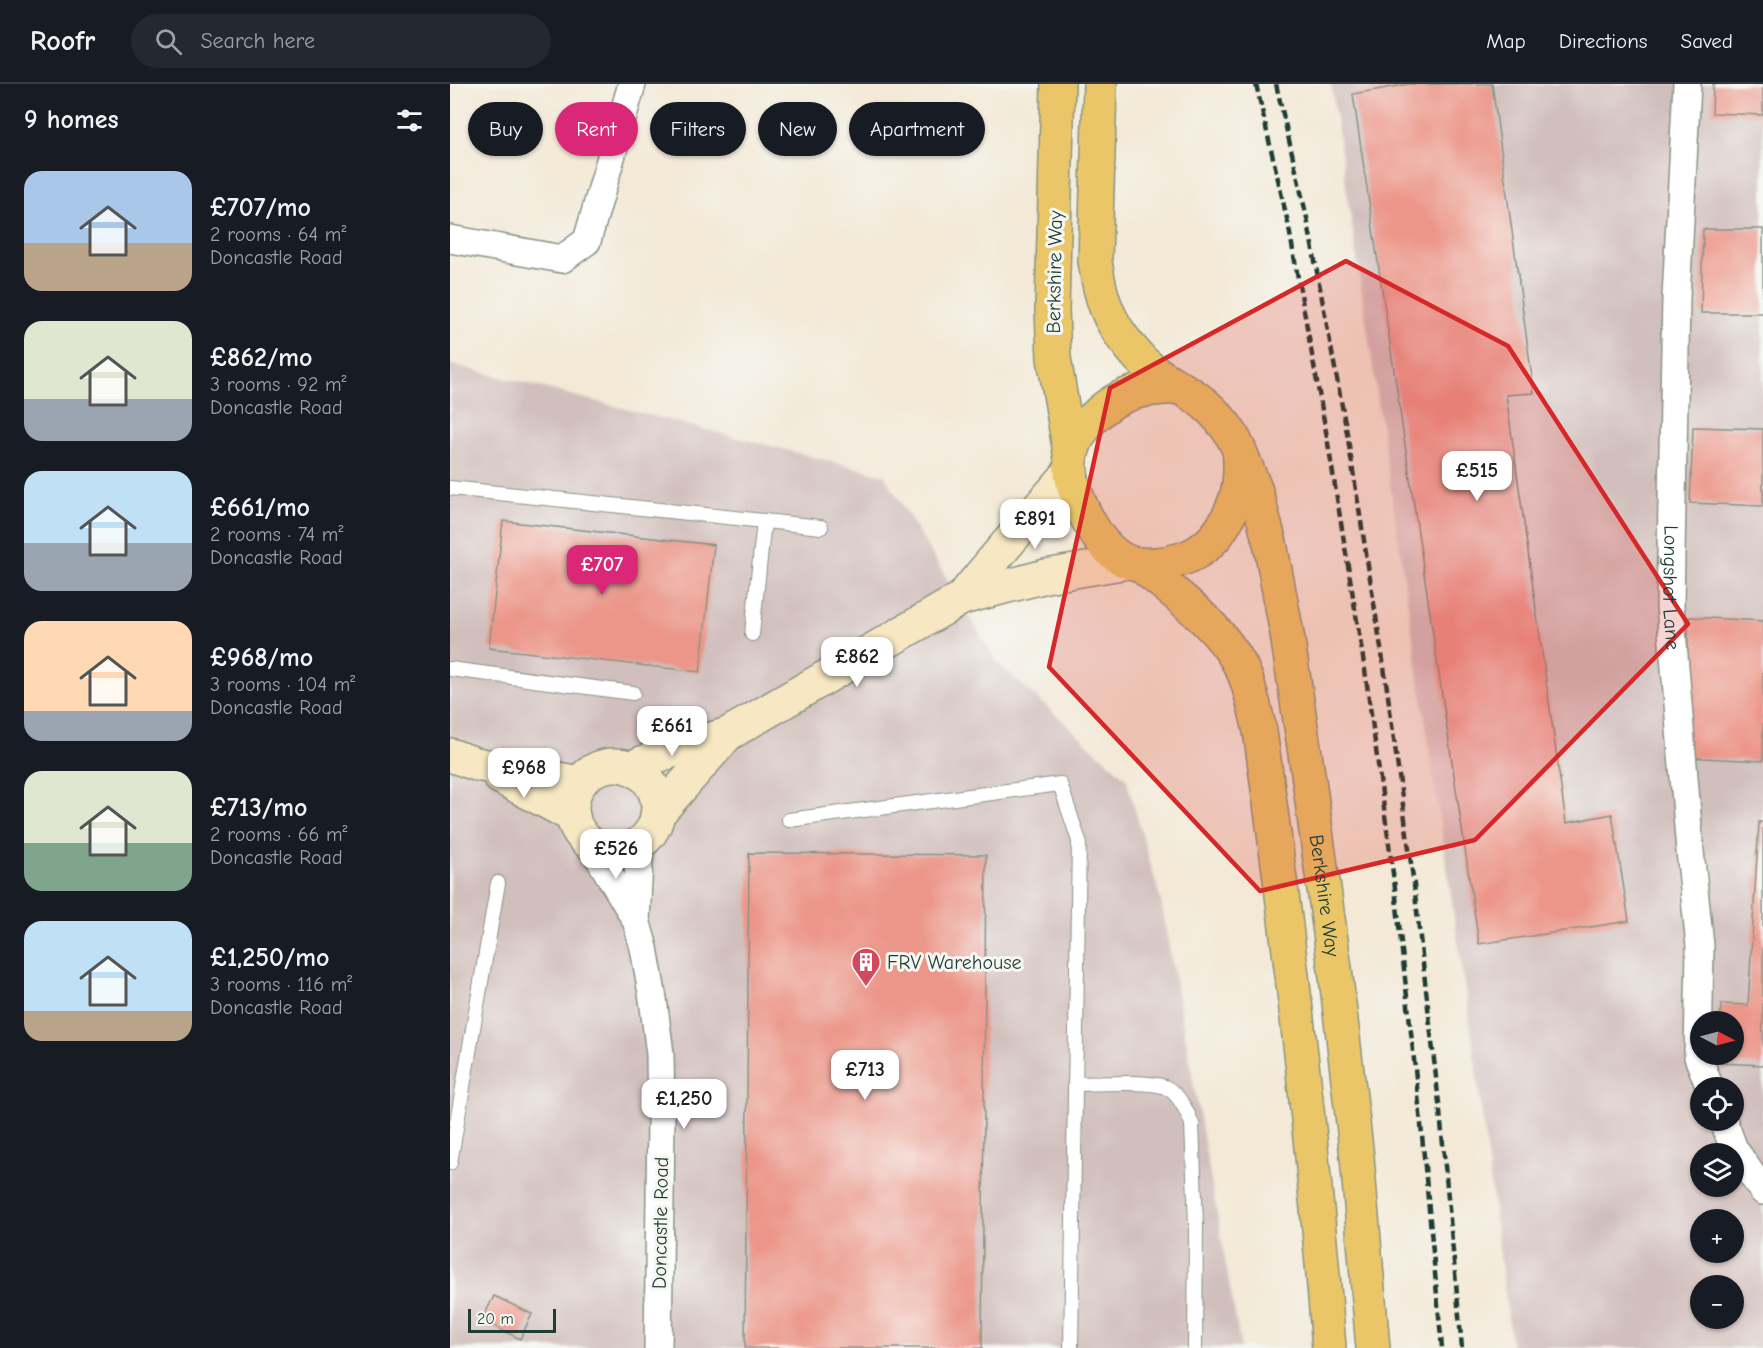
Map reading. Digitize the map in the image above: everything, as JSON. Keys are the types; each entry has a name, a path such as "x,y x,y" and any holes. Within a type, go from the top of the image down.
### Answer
{"highway":[{"name":"Berkshire Way","path":"1058,84 1052,310 1054,358 1071,465"},
{"name":"Berkshire Way","path":"1100,84 1095,232 1098,287 1105,309 1129,346 1148,367 1177,387"},
{"path":"1133,563 1171,562 1185,559 1201,550 1222,529 1237,497 1240,476 1239,449 1218,417 1192,394 1177,387 1128,394 1104,409 1082,430 1075,444 1071,465 1079,502 1101,542 1115,555 1133,563 1174,592 1214,630 1242,669 1252,696 1262,742 1296,1003 1320,1222 1329,1348"},
{"name":"Berkshire Way","path":"1239,449 1256,491 1270,543 1311,787 1357,1157 1373,1348"}],"street":[{"path":"450,239 562,259 587,240 632,84"},
{"name":"Longshot Lane","path":"1687,84 1676,298 1670,606 1700,946 1698,1057 1706,1077"},
{"path":"962,598 1071,465"},
{"path":"630,768 669,752 728,734 962,598 1046,576 1133,563"},
{"path":"649,829 657,801 652,787 643,775 630,768 617,765 603,766 590,772 574,793 573,816 576,827 583,836 591,844 603,849 616,851 629,849 649,829 728,734"},
{"path":"463,760 580,783"},
{"path":"463,760 573,816"},
{"name":"Doncastle Road","path":"636,920 649,829"},
{"name":"Doncastle Road","path":"591,844 636,920 644,948 653,999 660,1054 658,1348"},
{"path":"1727,1131 1734,1149 1763,1191"}],"lane":[{"path":"450,488 821,527"},
{"path":"752,634 764,521"},
{"path":"450,669 633,693"},
{"path":"789,820 1060,784 1079,841 1071,1348"},
{"path":"450,1163 498,883"},
{"path":"1075,1084 1146,1083 1165,1087 1176,1095 1186,1109 1192,1124 1196,1225 1195,1348"}],"highlighted area":[{"path":"1346,261 1508,346 1688,624 1475,840 1260,891 1049,667 1110,388"}],"shaded area":[{"path":"1331,84 1763,84 1763,1348 1512,1348 1471,1030"},
{"path":"450,364 884,475 997,662 1126,778 1161,901 1241,1348 450,1348"}],"building":[{"path":"1409,84 1492,84 1534,393 1506,395 1566,823 1612,814 1629,921 1479,944 1353,94"},
{"path":"1713,84 1763,84 1763,115 1712,113"},
{"path":"1703,229 1763,229 1763,313 1701,313"},
{"path":"1693,427 1763,429 1763,506 1690,503"},
{"path":"503,521 714,545 700,672 489,648"},
{"path":"1689,617 1763,621 1763,761 1682,757"},
{"path":"1759,822 1763,822 1763,1065 1744,1064 1744,1011 1721,1011 1721,1004 1748,1005"},
{"name":"FRV Warehouse","path":"749,853 986,855 982,1348 745,1348"},
{"path":"494,1296 532,1314 520,1339 482,1320"}],"railway":[{"path":"1256,84 1288,223 1327,437 1365,670 1395,888 1420,1114 1442,1348"},
{"path":"1276,84 1307,218 1347,433 1384,667 1414,885 1440,1112 1462,1348"}],"place":[{"name":"FRV Warehouse","path":"866,988"}]}
